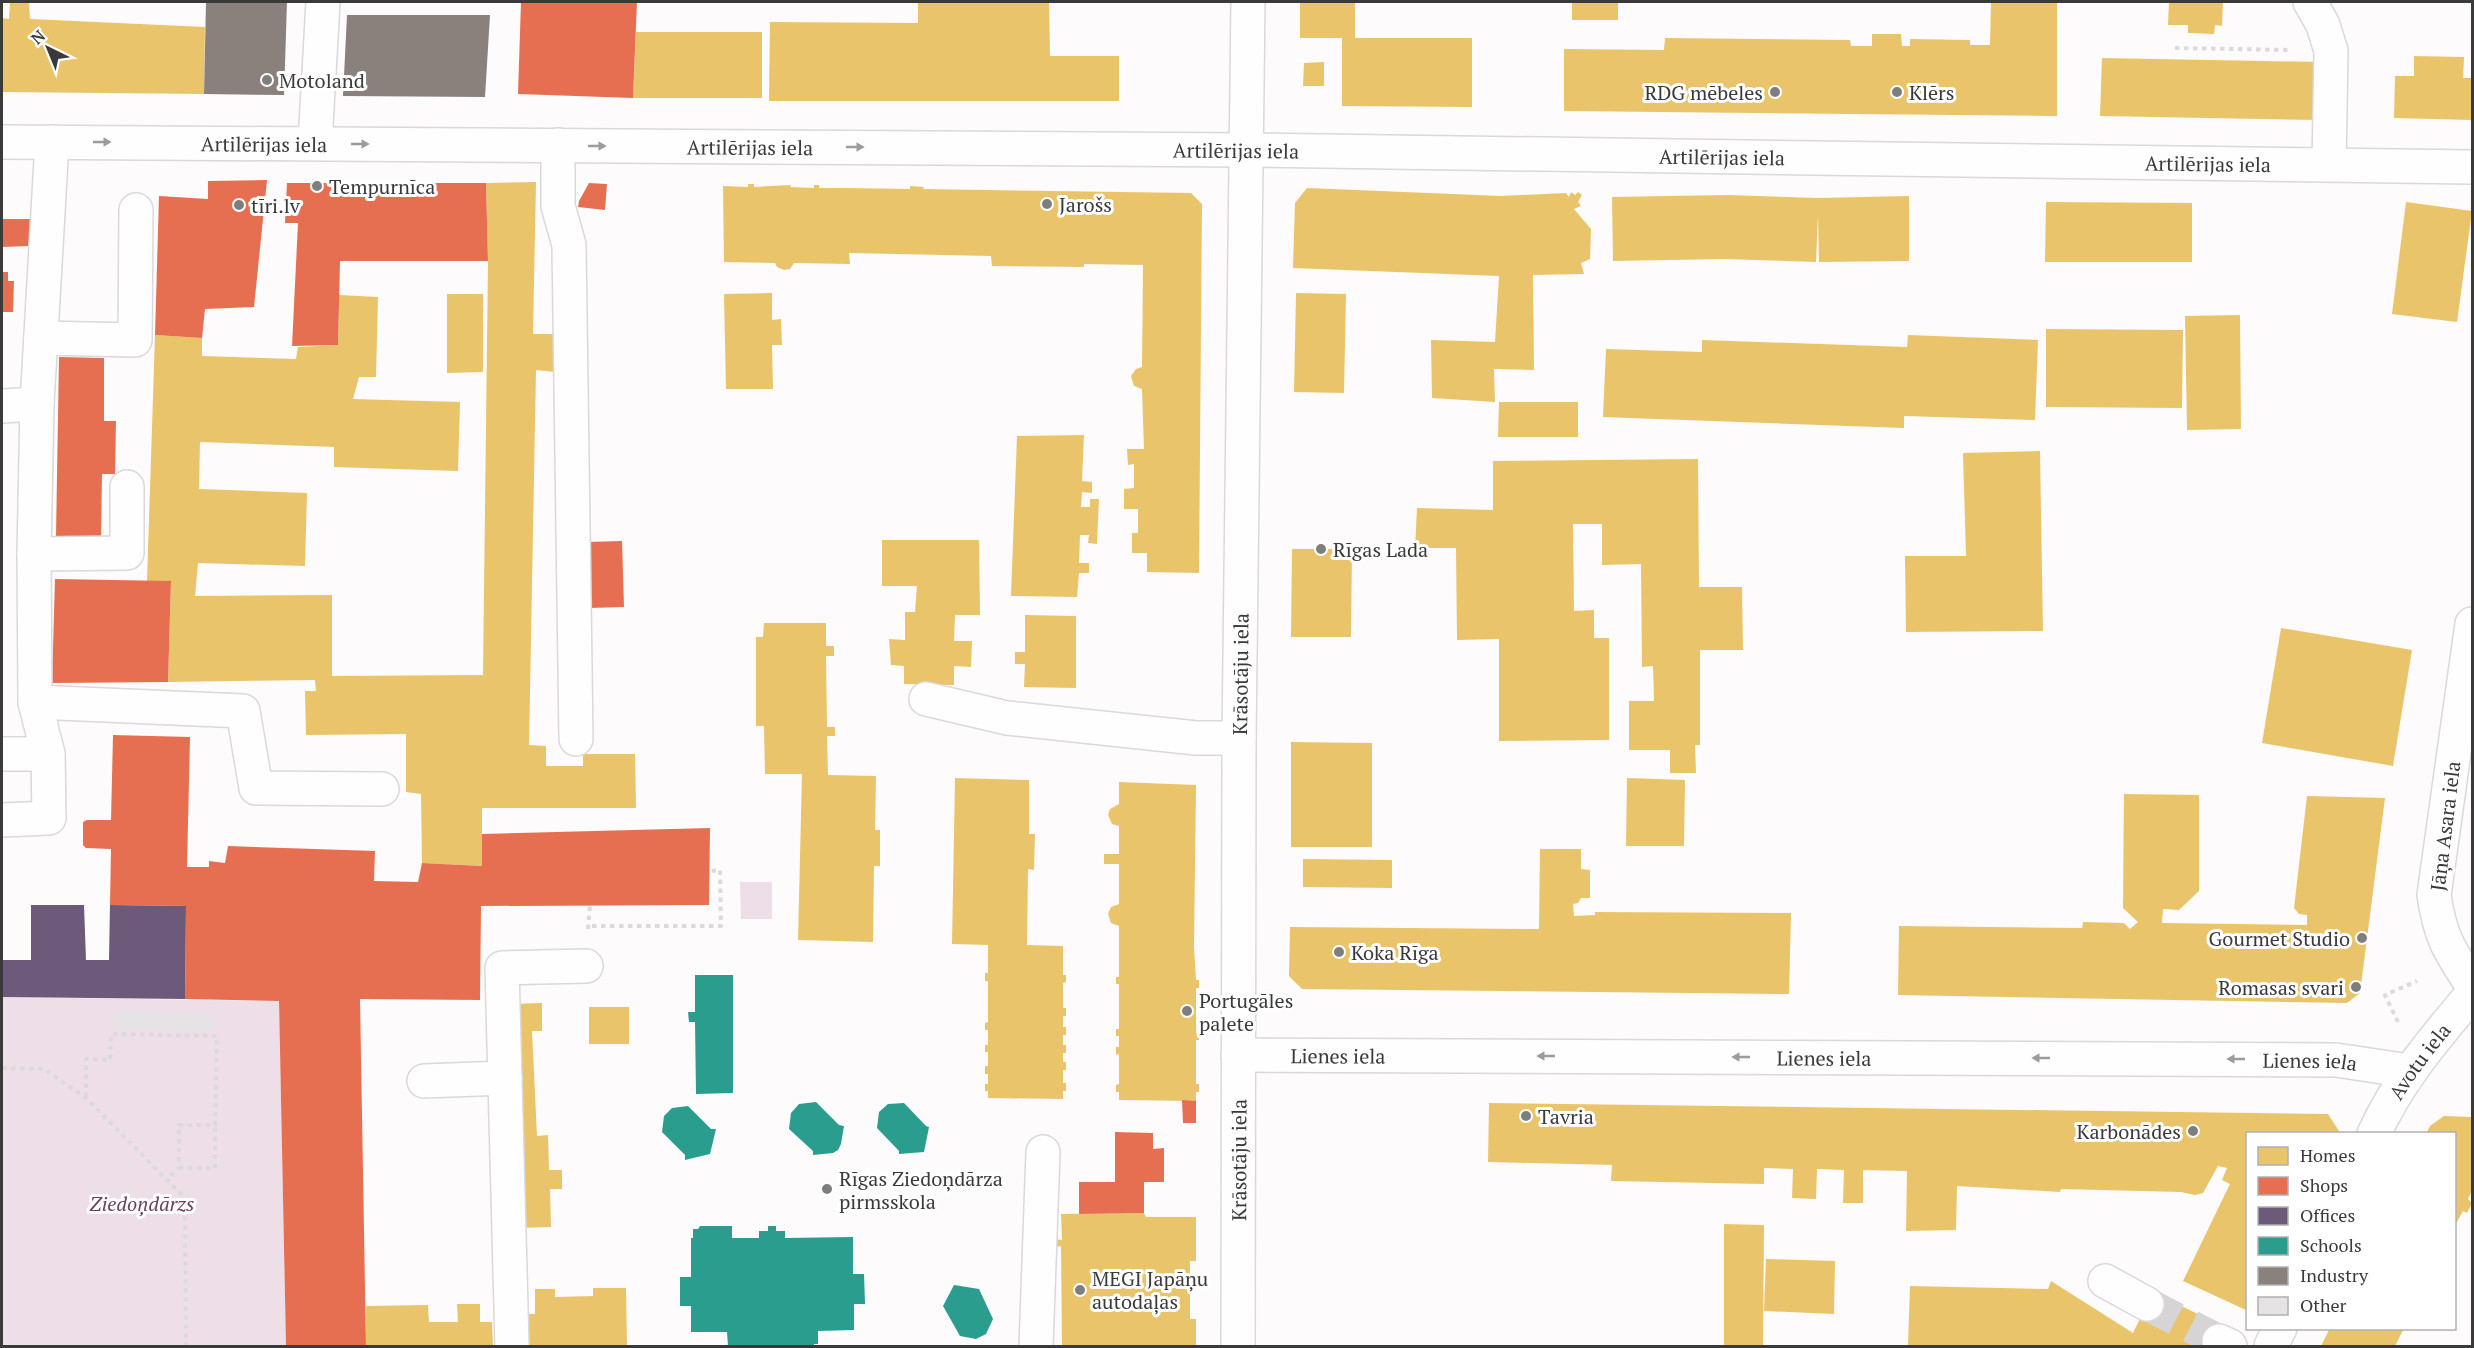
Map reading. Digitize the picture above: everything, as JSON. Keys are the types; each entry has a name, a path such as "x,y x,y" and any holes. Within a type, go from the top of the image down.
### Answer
{"street":[{"path":"315,143 322,2"},
{"name":"Krāsotāju iela","path":"1238,1347 1239,738 1248,2"},
{"path":"2310,2 2323,25 2331,51 2329,164"},
{"name":"Artilērijas iela","path":"2,142 1246,150 2472,167"},
{"path":"2,820 49,818 48,754 35,702 34,554 38,404 52,142"},
{"path":"558,145 558,206 569,245 576,739"},
{"path":"41,338 135,340 136,210"},
{"path":"2,406 38,404"},
{"path":"34,554 128,553 127,487"},
{"name":"Jāņa Asara iela","path":"2472,624 2434,895 2439,926 2446,943 2472,985"},
{"path":"926,699 1006,718 1196,738 1239,738"},
{"path":"35,702 243,711 256,788 382,789"},
{"path":"2,754 48,754"},
{"path":"512,1347 502,968 586,966"},
{"name":"Avotu iela","path":"2374,1132 2384,1110 2409,1071 2472,994"},
{"name":"Lienes iela","path":"1238,1055 2336,1060 2409,1071"},
{"path":"424,1081 505,1078"},
{"path":"1036,1347 1043,1152"},
{"path":"2104,1281 2147,1304"},
{"path":"2271,1347 2280,1330"}],"path":[{"path":"2175,48 2331,51"},
{"path":"589,927 721,926 720,870 710,871"},
{"path":"2402,1029 2385,995 2417,981"},
{"path":"86,1098 87,1059 110,1060 111,1034 217,1036 214,1168 179,1168 167,1179"},
{"path":"2,1068 44,1070 86,1098 185,1198 186,1347"},
{"path":"179,1168 179,1125 215,1125"}],"green space":[{"path":"740,882 772,882 772,919 741,919"},
{"name":"Ziedoņdārzs","path":"2,997 279,1001 286,1346 2,1346"}],"building: Homes":[{"path":"10,2 29,2 30,19 205,27 204,94 2,92 2,18 9,19"},
{"path":"918,2 1049,2 1050,56 1119,56 1119,101 769,101 770,22 918,23"},
{"path":"1300,2 1355,2 1355,38 1472,38 1472,107 1342,106 1342,38 1300,38"},
{"path":"1572,2 1618,2 1618,20 1572,20"},
{"path":"1991,2 2057,2 2057,116 1564,111 1564,49 1664,50 1665,38 1850,40 1851,46 1872,46 1872,34 1901,34 1902,46 1910,46 1910,39 1970,40 1970,45 1990,45"},
{"path":"2169,2 2223,2 2222,26 2215,25 2214,34 2188,33 2188,25 2168,25"},
{"path":"636,32 762,32 762,98 633,98"},
{"path":"2414,56 2464,57 2463,78 2472,78 2472,120 2394,118 2395,76 2414,76"},
{"path":"2102,58 2321,62 2319,120 2100,116"},
{"path":"1324,62 1324,86 1303,86 1304,63"},
{"path":"536,182 533,334 559,334 556,372 536,370 529,745 546,746 546,766 583,766 583,754 635,754 636,808 482,808 482,866 422,863 421,794 406,792 406,734 306,735 305,691 316,691 315,680 168,682 171,581 147,582 155,335 202,338 202,356 296,359 298,347 338,345 339,295 378,297 376,377 359,377 353,399 460,402 458,471 334,467 334,447 200,442 199,489 307,493 305,566 198,563 195,596 332,595 332,676 483,675 488,261 486,183"},
{"path":"748,184 754,184 754,187 791,185 790,187 814,188 814,185 819,185 819,188 910,189 910,186 924,187 923,189 1191,193 1202,204 1199,573 1147,572 1147,553 1132,553 1132,533 1138,533 1138,509 1124,509 1124,489 1134,488 1134,464 1128,465 1127,449 1144,449 1142,389 1134,386 1131,376 1136,369 1142,367 1143,265 992,266 991,256 849,253 850,264 794,263 790,269 784,270 777,267 775,263 724,262 723,186 748,187"},
{"path":"1307,188 1501,196 1566,193 1569,197 1571,192 1575,195 1578,192 1582,195 1578,202 1581,206 1574,209 1591,229 1590,259 1581,263 1584,274 1533,275 1534,370 1494,369 1495,402 1432,398 1431,340 1495,342 1499,276 1293,268 1295,203"},
{"path":"1727,195 1818,198 1909,196 1909,261 1819,262 1818,215 1816,262 1724,259 1613,261 1612,197"},
{"path":"2046,202 2192,203 2192,262 2045,262"},
{"path":"2406,202 2472,211 2457,322 2392,314"},
{"path":"772,293 772,320 781,319 782,345 772,345 773,389 726,389 724,294"},
{"path":"1296,293 1346,294 1344,393 1294,392"},
{"path":"447,294 483,294 483,372 447,373"},
{"path":"2240,315 2241,429 2187,430 2185,316"},
{"path":"2046,329 2183,330 2182,408 2046,407"},
{"path":"1908,335 2038,340 2035,420 1904,416 1904,428 1603,417 1606,349 1702,352 1702,340 1907,347"},
{"path":"1499,402 1578,402 1578,437 1498,437"},
{"path":"1084,435 1082,481 1092,482 1092,493 1082,492 1081,507 1090,507 1090,499 1099,499 1097,544 1088,543 1089,535 1080,535 1079,563 1089,563 1089,573 1079,573 1077,597 1011,596 1017,436"},
{"path":"2040,451 2043,631 1906,632 1905,556 1966,556 1963,453"},
{"path":"1698,459 1699,587 1742,587 1743,650 1700,650 1700,745 1695,745 1696,773 1670,773 1670,750 1629,750 1629,701 1654,701 1653,666 1642,667 1641,564 1602,565 1602,524 1573,524 1574,611 1594,610 1594,638 1609,638 1609,740 1499,741 1499,639 1457,640 1456,548 1415,548 1417,508 1493,510 1493,461"},
{"path":"882,540 979,540 980,615 955,615 954,641 972,641 971,667 954,666 954,685 904,684 904,666 891,665 889,639 905,640 905,612 915,612 917,586 882,586"},
{"path":"1292,549 1352,549 1351,637 1291,637"},
{"path":"1025,615 1076,616 1076,688 1024,687 1025,664 1015,664 1015,652 1025,652"},
{"path":"764,623 826,623 826,646 834,646 834,656 826,656 827,727 835,727 835,736 827,736 828,775 876,776 875,830 880,830 880,866 874,866 873,942 798,940 802,774 765,774 764,726 756,726 756,637 763,637"},
{"path":"2281,628 2412,650 2393,766 2262,743"},
{"path":"1291,742 1372,743 1372,847 1291,847"},
{"path":"955,778 1029,780 1029,834 1035,834 1034,870 1028,869 1027,945 1063,946 1063,975 1066,975 1066,982 1063,983 1063,1008 1066,1008 1066,1016 1063,1016 1063,1027 1066,1027 1066,1035 1063,1035 1063,1045 1066,1045 1066,1053 1063,1053 1063,1062 1066,1062 1066,1070 1063,1070 1063,1083 1066,1083 1066,1091 1063,1091 1063,1099 988,1098 988,1091 985,1091 985,1084 988,1084 985,1066 988,1066 988,1052 985,1052 985,1045 988,1045 988,1030 985,1030 985,1023 988,1022 988,981 985,981 985,973 988,973 988,945 952,944"},
{"path":"1627,778 1685,780 1684,846 1626,846"},
{"path":"1119,782 1196,785 1194,947 1196,980 1199,980 1199,988 1196,988 1196,1033 1199,1033 1199,1040 1196,1040 1196,1084 1199,1084 1199,1092 1196,1092 1196,1101 1119,1100 1119,1092 1116,1092 1116,1085 1119,1084 1119,1054 1116,1055 1116,1047 1119,1047 1119,1036 1116,1036 1116,1029 1119,1029 1119,984 1116,984 1116,977 1119,977 1119,926 1111,923 1108,914 1111,907 1119,904 1119,864 1104,864 1104,854 1119,854 1119,826 1112,824 1108,815 1110,809 1119,804"},
{"path":"2124,794 2199,795 2199,891 2179,910 2163,909 2162,923 2307,925 2307,915 2299,914 2294,908 2307,796 2385,798 2360,993 2347,1003 1898,995 1899,926 2082,928 2083,922 2124,923 2130,929 2138,922 2123,908"},
{"path":"1540,849 1581,849 1581,869 1590,870 1590,898 1581,898 1578,903 1573,904 1574,916 1595,915 1595,912 1791,913 1789,994 1302,989 1289,976 1290,927 1539,929"},
{"path":"1303,859 1392,860 1392,888 1303,887"},
{"path":"542,1003 542,1031 532,1031 537,1136 548,1135 549,1170 562,1170 562,1189 550,1189 551,1227 517,1228 512,1004"},
{"path":"589,1007 629,1007 629,1044 589,1044"},
{"path":"1489,1103 2328,1114 2339,1131 2246,1132 2246,1310 2183,1281 2230,1184 2222,1180 2227,1168 2218,1166 2203,1193 2195,1195 2181,1192 2061,1189 2060,1192 1957,1186 1956,1230 1906,1231 1907,1171 1863,1170 1863,1203 1843,1203 1844,1170 1817,1169 1816,1199 1792,1198 1793,1169 1764,1168 1764,1184 1611,1181 1612,1165 1488,1162"},
{"path":"2444,1116 2472,1117 2472,1190 2468,1199 2472,1203 2467,1213 2463,1211 2456,1223 2456,1132 2427,1132 2430,1126"},
{"path":"1144,1213 1146,1217 1196,1217 1196,1261 1190,1261 1190,1319 1196,1319 1196,1346 1062,1346 1061,1246 1054,1247 1054,1239 1062,1240 1061,1214"},
{"path":"1724,1224 1764,1225 1763,1346 1724,1346"},
{"path":"1766,1259 1835,1261 1834,1314 1764,1311"},
{"path":"2051,1281 2133,1333 2153,1292 2226,1328 2217,1346 1908,1346 1910,1286 2048,1289"},
{"path":"593,1288 626,1288 627,1346 519,1346 519,1314 535,1314 535,1289 555,1289 555,1297 593,1296"},
{"path":"457,1304 480,1304 480,1322 492,1322 493,1346 366,1346 366,1306 428,1305 429,1322 458,1322"},
{"path":"2329,1330 2403,1330 2395,1346 2321,1346"}],"building: Shops":[{"path":"521,2 637,2 633,98 518,94"},
{"path":"267,180 254,307 205,309 202,338 155,335 159,196 208,199 208,181"},
{"path":"287,183 486,183 488,261 340,261 338,345 292,346 298,223 285,223"},
{"path":"589,183 607,184 605,210 578,207"},
{"path":"2,219 30,219 30,246 2,247"},
{"path":"2,272 8,272 8,281 14,281 13,312 2,312"},
{"path":"59,357 104,358 104,421 116,421 115,474 102,474 101,537 56,536"},
{"path":"622,541 624,607 589,608 587,542"},
{"path":"55,579 171,581 168,682 52,683"},
{"path":"113,735 190,737 187,867 209,867 209,861 225,863 228,846 375,851 374,881 418,882 422,863 482,866 482,834 710,828 709,905 481,906 480,1000 360,999 366,1346 286,1346 279,1001 185,999 186,906 110,905 111,849 86,848 83,845 83,822 111,820"},
{"path":"1182,1100 1196,1101 1196,1123 1183,1123"},
{"path":"1115,1132 1153,1133 1153,1149 1164,1148 1164,1182 1144,1182 1144,1213 1079,1214 1079,1182 1115,1182"}],"building: Offices":[{"path":"31,905 84,905 86,960 109,960 110,905 186,906 185,999 2,997 2,960 31,960"}],"building: Schools":[{"path":"695,975 733,975 733,1093 696,1094 695,1022 689,1022 688,1012 695,1012"},
{"path":"816,1102 839,1125 844,1126 841,1144 833,1153 813,1155 813,1151 789,1129 791,1113 799,1104"},
{"path":"904,1103 929,1127 924,1152 899,1154 899,1151 877,1128 879,1112 888,1104"},
{"path":"688,1106 711,1129 716,1129 710,1154 685,1160 685,1155 662,1132 664,1116 672,1108"},
{"path":"700,1226 732,1226 732,1238 759,1238 759,1231 768,1231 768,1226 776,1226 776,1231 785,1231 785,1238 853,1237 853,1274 864,1274 865,1304 854,1304 854,1330 818,1331 818,1344 814,1346 728,1346 727,1332 691,1332 691,1306 680,1306 680,1277 691,1277 691,1238 693,1238 693,1229 698,1229"},
{"path":"954,1285 979,1289 993,1319 986,1334 976,1339 960,1336 943,1306"}],"building: Industry":[{"path":"206,2 287,2 284,95 204,94"},
{"path":"347,15 490,15 485,97 343,96"}],"building: Other":[{"path":"113,1011 213,1013 212,1030 113,1028"}],"tunnel":[{"path":"2147,1304 2219,1341"}],"place":[{"name":"Motoland","path":"267,80"},
{"name":"RDG mēbeles","path":"1775,92"},
{"name":"Klērs","path":"1897,92"},
{"name":"Tempurnīca","path":"317,186"},
{"name":"Jarošs","path":"1047,204"},
{"name":"tīri.lv","path":"239,205"},
{"name":"Rīgas Lada","path":"1321,549"},
{"name":"Gourmet Studio","path":"2362,938"},
{"name":"Koka Rīga","path":"1339,952"},
{"name":"Romasas svari","path":"2356,987"},
{"name":"Portugāles palete","path":"1187,1011"},
{"name":"Tavria","path":"1526,1116"},
{"name":"Karbonādes","path":"2193,1131"},
{"name":"Rīgas Ziedoņdārza pirmsskola","path":"827,1189"},
{"name":"MEGI Japāņu autodaļas","path":"1080,1290"}]}
